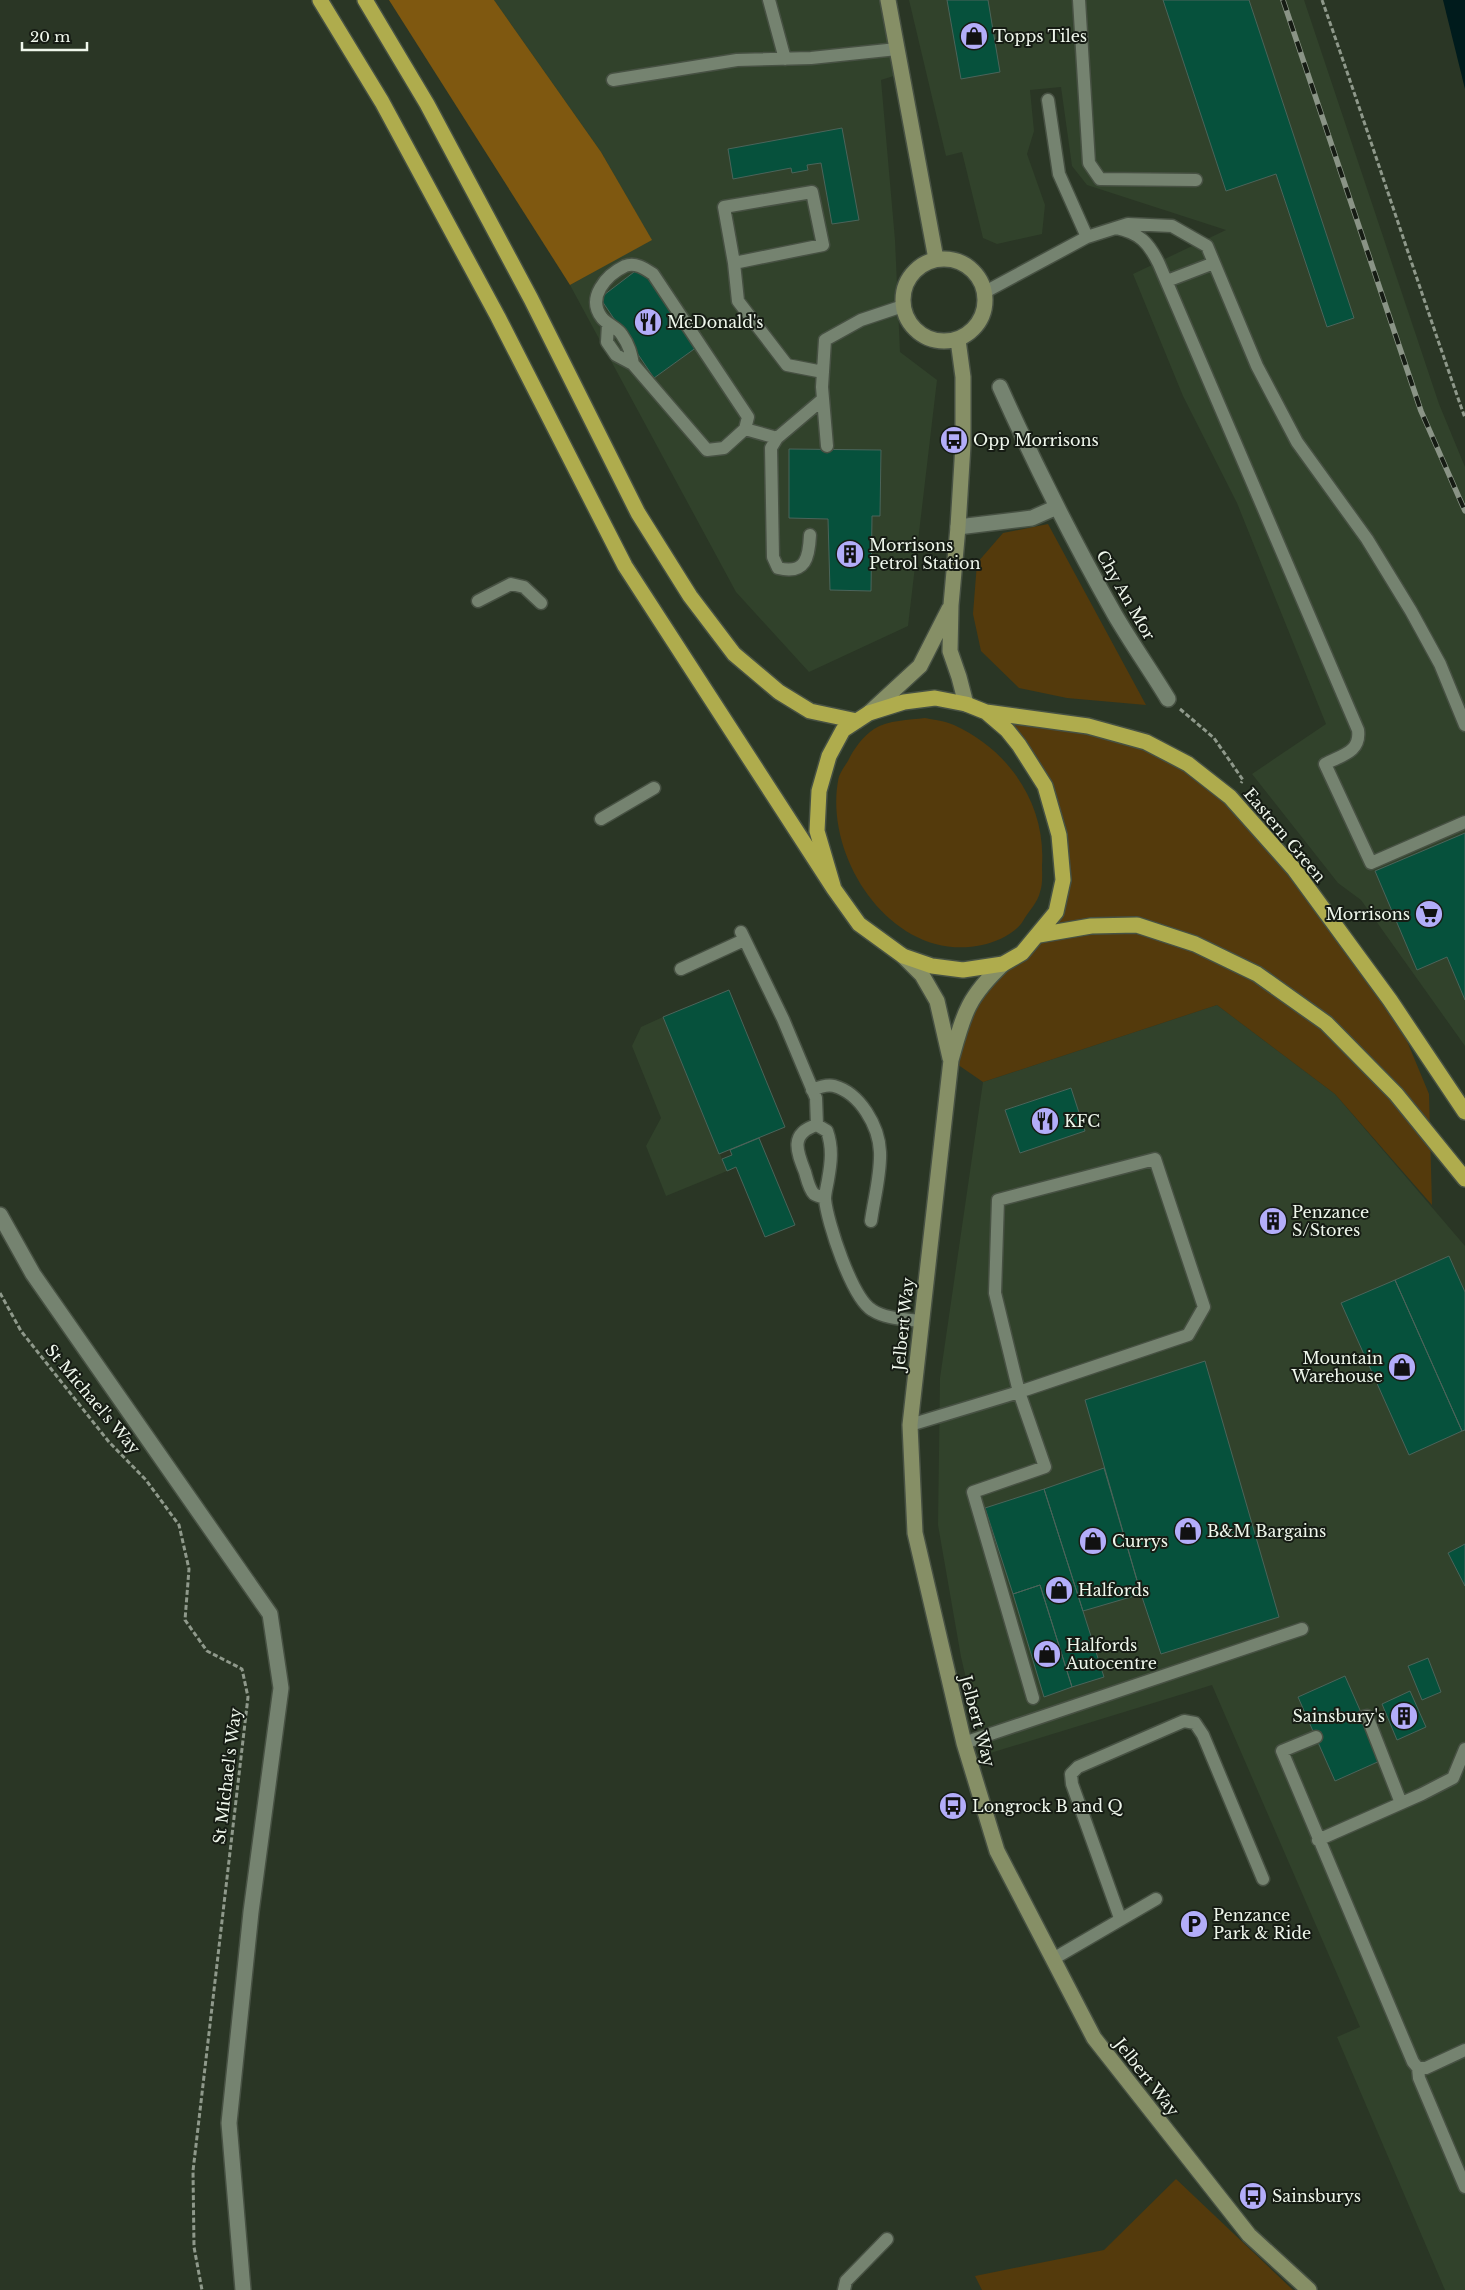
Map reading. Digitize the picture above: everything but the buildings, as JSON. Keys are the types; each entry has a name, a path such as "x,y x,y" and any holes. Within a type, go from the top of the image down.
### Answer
{"highway":[{"path":"320,0 382,102 498,318 625,566 834,889 859,924 903,956 932,966 963,970 1003,964 1022,953 1039,935 1056,912 1063,880 1059,835 1045,786 1019,745 1006,730 986,712 966,704 935,698 904,702 863,717 844,730 829,756 819,791 817,831 834,889"},
{"path":"365,0 427,104 531,300 638,513 690,596 734,654 779,692 810,711 863,717"},
{"name":"Eastern Green","path":"986,712 1088,726 1146,742 1188,764 1230,797 1294,869 1390,1000 1465,1112"},
{"path":"1039,935 1091,926 1137,925 1195,944 1257,974 1326,1023 1396,1094 1465,1178"}],"street":[{"path":"888,0 936,259"},
{"path":"949,258 962,262 973,270 985,292 984,312 974,329 958,340 943,342 929,339 916,332 903,306 903,294 910,276 924,263 936,259 949,258"},
{"path":"958,340 963,387 963,445 958,527 950,605 950,651 966,704"},
{"name":"Chy An Mor","path":"1000,387 1057,507 1116,617 1168,699"},
{"path":"958,527 1032,518 1057,507"},
{"path":"863,717 920,666 950,605"},
{"name":"Jelbert Way","path":"903,956 922,975 937,1001 951,1060"},
{"name":"Jelbert Way","path":"1003,964 981,985 965,1012 951,1060 920,1321 910,1426 915,1533 964,1743 998,1851 1094,2038 1249,2235 1309,2290"},
{"path":"0,1215 33,1274 270,1614 281,1688 251,1912 229,2123 244,2290"}],"lane":[{"path":"769,0 785,59"},
{"path":"1079,0 1089,163 1100,178 1196,180"},
{"path":"613,80 737,60 811,58 897,49"},
{"path":"1048,100 1059,174 1087,237"},
{"path":"734,263 822,245 812,192 724,207 734,263 738,301 787,365 823,372"},
{"path":"985,292 1087,237 1128,224 1172,226 1207,246 1257,366 1297,442 1367,539 1411,611 1440,664 1465,725"},
{"path":"1116,228 1129,231 1141,237 1151,247 1358,730 1359,740 1357,747 1325,764 1371,863 1465,822"},
{"path":"1167,281 1214,263"},
{"path":"636,265 653,274 748,417 745,429 724,448 708,450 633,364 630,347 621,333 600,316 597,304 601,283 626,266 636,265"},
{"path":"827,446 823,400 825,340 860,320 903,306"},
{"path":"810,535 810,554 804,563 791,570 778,568 773,557 771,448 777,438 823,400"},
{"path":"745,429 777,438"},
{"path":"478,601 511,584 524,587 541,603"},
{"path":"601,819 654,788"},
{"path":"681,969 743,936 783,1019 816,1098 817,1125"},
{"path":"812,1090 824,1086 834,1086 850,1093 859,1102 869,1118 880,1152 871,1221"},
{"path":"825,1198 815,1195 796,1151 801,1134 807,1128 817,1125 827,1131 832,1149 825,1198 845,1267 865,1303 872,1310 888,1317 920,1321"},
{"path":"910,1426 1019,1392 1188,1335 1204,1307 1155,1159 998,1200 995,1294 1019,1392 1045,1467 973,1492 1034,1698"},
{"path":"964,1743 1302,1629"},
{"path":"1363,1717 1367,1716 1401,1803"},
{"path":"1120,1918 1072,1784 1071,1774 1078,1767 1184,1721 1195,1723 1203,1735 1263,1879"},
{"path":"1316,1737 1282,1751 1412,2062 1418,2068 1419,2078 1465,2187"},
{"path":"1318,1840 1453,1778 1465,1749"},
{"path":"1053,1959 1120,1918 1156,1899"},
{"path":"1418,2068 1426,2068 1465,2050"},
{"path":"844,2290 846,2281 887,2239"}],"path":[{"path":"1322,0 1410,262 1465,418"},
{"path":"1168,699 1214,738 1243,780 1230,797"},
{"name":"St Michael's Way","path":"0,1293 21,1331 109,1442 146,1480 179,1525 189,1569 185,1620 207,1651 242,1669 248,1697 193,2171 194,2247 202,2290"}],"shaded area":[{"path":"389,0 494,0 601,152 652,240 570,285"},
{"path":"494,0 892,0 900,74 881,80 895,240 900,352 937,380 908,626 809,672 736,592 570,285 651,239 601,152"},
{"path":"909,0 1304,0 1439,404 1465,467 1465,1046 1361,900 1338,883 1252,774 1326,724 1237,503 1183,396 1133,274 1226,230 1087,185 1072,166 1061,87 1030,90 1034,131 1027,154 1045,205 1042,234 997,244 983,238 962,152 946,156"},
{"path":"1048,524 1146,705 1067,698 1019,688 981,651 973,614 977,563 1003,533"},
{"path":"986,712 1146,742 1230,797 1390,1000 1429,1094 1432,1205 1335,1094 1217,1005 983,1082 951,1060 965,1011 1039,935 1063,880 1045,786"},
{"path":"925,718 954,725 992,749 1007,764 1020,782 1030,800 1038,821 1042,842 1042,882 1039,896 1020,926 1005,937 987,944 950,947 921,939 895,923 872,900 854,873 842,843 837,812 838,781 839,776 856,748 866,735 880,726 899,721"},
{"path":"1217,1005 1335,1094 1465,1246 1465,2290 1445,2290 1337,2037 1360,2027 1212,1685 984,1755 961,1657 938,1525 940,1378 983,1082"},
{"path":"663,1017 727,1171 666,1196 646,1146 661,1118 632,1046 641,1027"},
{"path":"1176,2179 1293,2290 982,2290 975,2276 1104,2250"}],"water":[{"path":"1443,0 1465,0 1465,89"}],"railway":[{"path":"1283,0 1421,411 1465,511"}],"place":[{"name":"Topps Tiles","path":"974,36"},
{"name":"McDonald's","path":"648,322"},
{"name":"Opp Morrisons","path":"954,440"},
{"name":"Morrisons Petrol Station","path":"850,554"},
{"name":"Morrisons","path":"1429,914"},
{"name":"KFC","path":"1045,1121"},
{"name":"Penzance S/Stores","path":"1273,1221"},
{"name":"Mountain Warehouse","path":"1402,1367"},
{"name":"B&M Bargains","path":"1188,1531"},
{"name":"Currys","path":"1093,1541"},
{"name":"Halfords","path":"1059,1590"},
{"name":"Halfords Autocentre","path":"1047,1654"},
{"name":"Sainsbury's","path":"1404,1716"},
{"name":"Longrock B and Q","path":"953,1806"},
{"name":"Penzance Park & Ride","path":"1194,1924"},
{"name":"Sainsburys","path":"1253,2196"}]}
